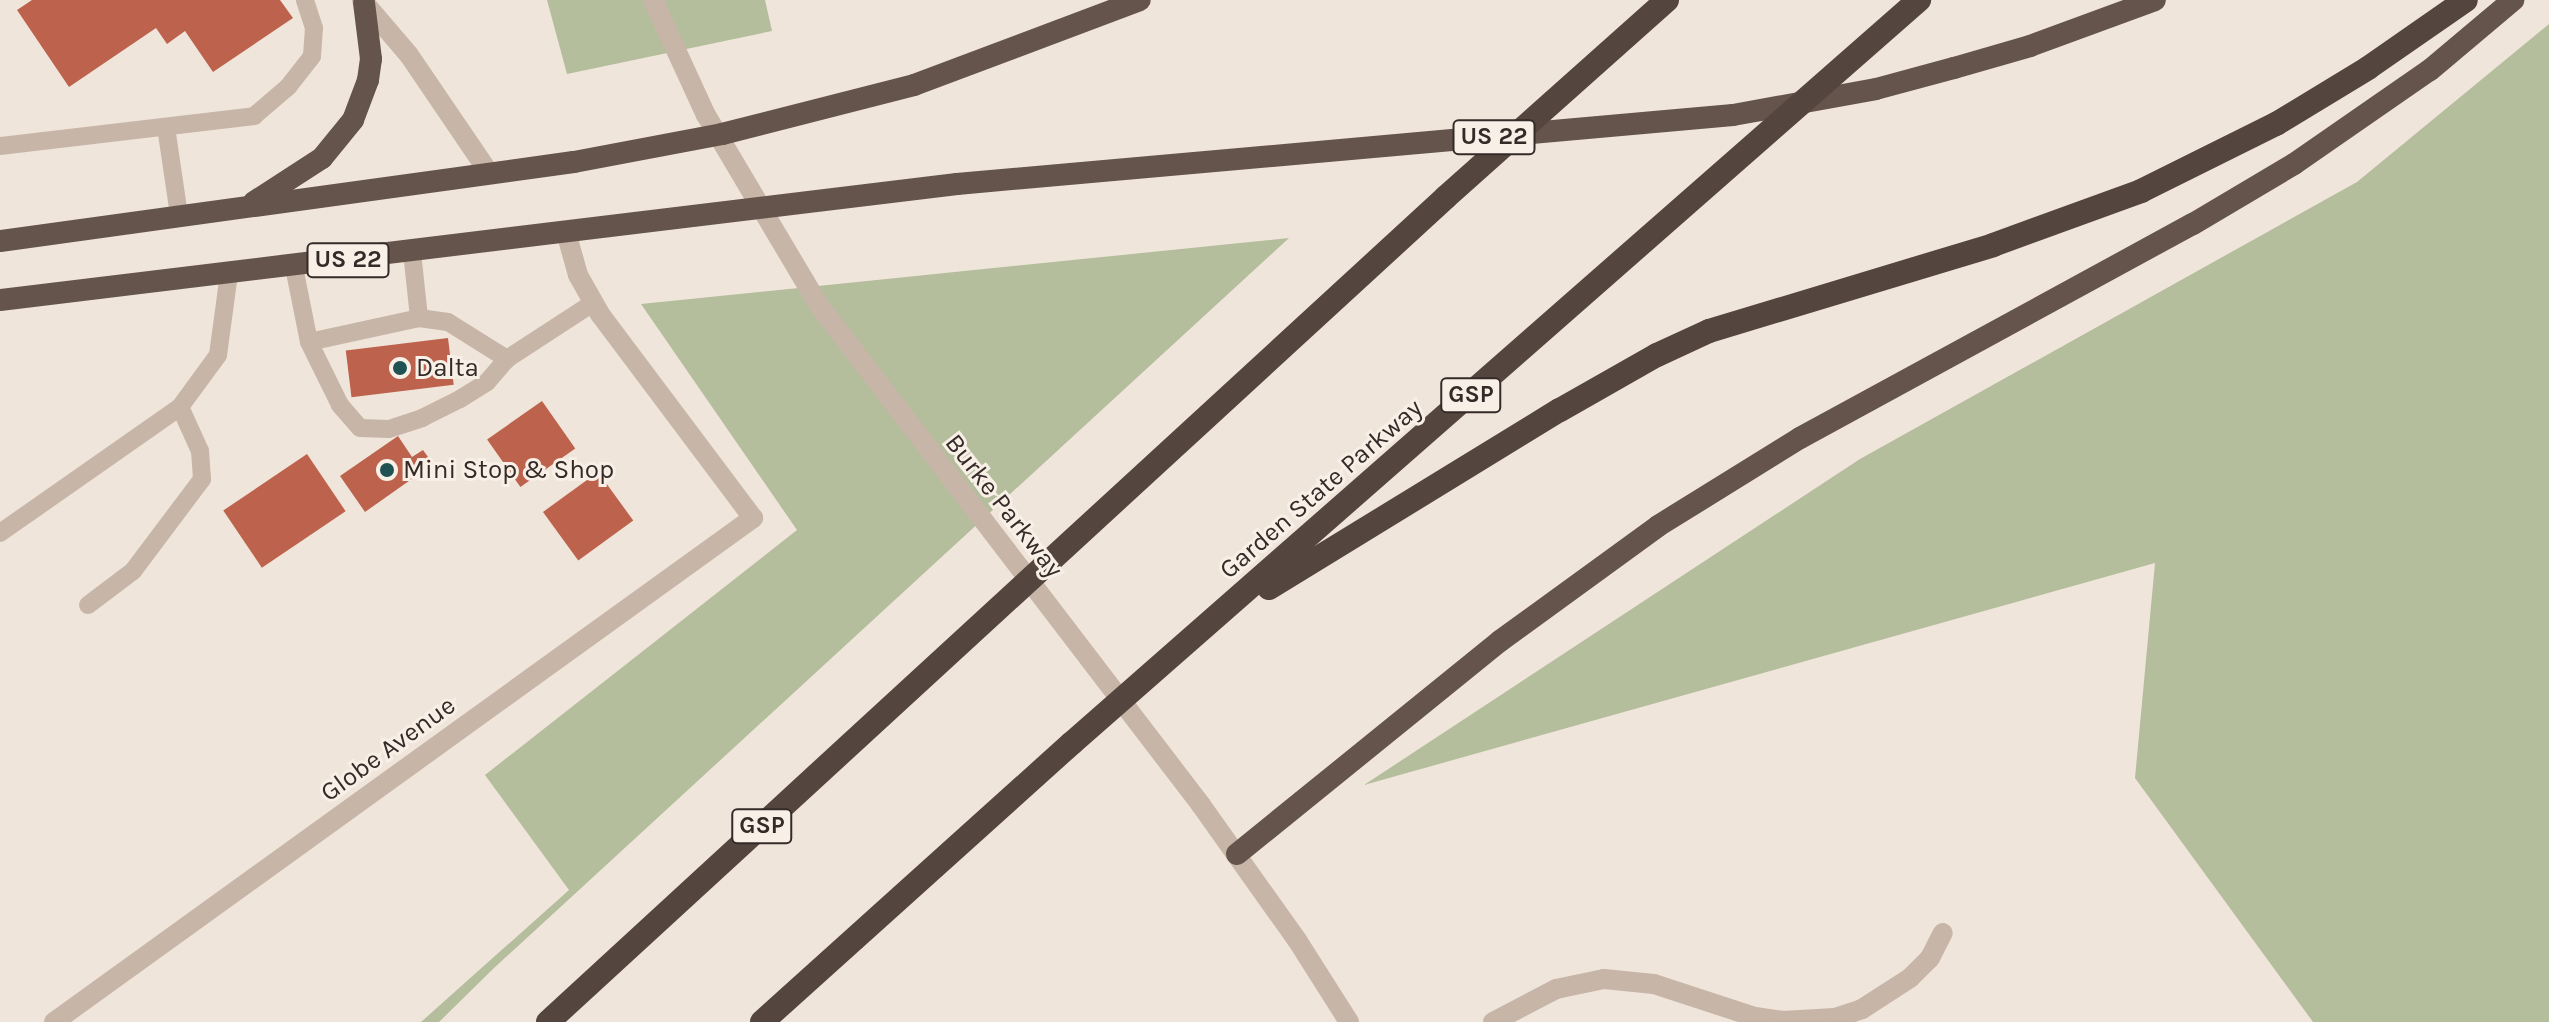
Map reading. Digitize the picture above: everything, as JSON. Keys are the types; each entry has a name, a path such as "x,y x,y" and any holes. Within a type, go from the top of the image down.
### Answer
{"highway":[{"path":"0,241 657,148 775,122 958,71 1140,0"},
{"path":"1570,85 1649,0"},
{"name":"GSP","path":"548,1022 1446,197 1667,0"},
{"name":"Garden State Parkway","path":"762,1022 1072,743 1919,0"},
{"name":"US 22","path":"0,300 294,267 818,200 1079,172 1733,115 1876,89 1941,72 2030,46 2155,0"},
{"path":"1212,623 1560,410 1657,355 1709,331 1993,245 2141,191 2276,124 2368,68 2466,0"},
{"path":"1237,854 1490,649 1658,526 1800,438 2179,232 2294,164 2430,70 2513,0"},
{"path":"248,206 322,158 353,120 368,80 371,59 371,38 363,1"}],"street":[{"name":"Burke Parkway","path":"653,0 706,115 818,304 1237,854 1349,1022"},
{"path":"363,1 409,55 490,174"},
{"path":"566,232 578,275 593,303"},
{"name":"Globe Avenue","path":"54,1022 753,518 593,303"},
{"path":"1493,1022 1556,989 1604,979 1654,984 1755,1017 1782,1021 1835,1018 1862,1009 1910,978 1930,958 1943,933"}],"lane":[{"path":"0,146 254,116 288,87 312,56 314,28 305,0"},
{"path":"166,127 179,215"},
{"path":"412,252 419,318"},
{"path":"294,267 309,342 340,405 360,428 389,429 422,418 487,382 507,359 593,303"},
{"path":"0,533 180,407 218,355 229,274"},
{"path":"309,342 419,318 448,322 507,359"},
{"path":"88,605 133,571 202,479 200,451 180,407"}],"green space":[{"path":"547,0 765,0 772,31 567,74"},
{"path":"2549,24 2549,1022 2313,1022 2135,778 2155,563 1364,785 1860,459 2357,182"},
{"path":"1289,238 494,968 439,1022 421,1022 569,890 485,775 797,530 641,304"}],"building":[{"path":"32,0 280,0 293,18 213,72 185,31 167,44 156,28 69,87 17,10"},
{"name":"Dalta","path":"448,338 454,385 351,397 346,351"},
{"path":"542,401 575,449 520,487 487,439"},
{"name":"Mini Stop & Shop","path":"398,436 412,457 423,450 433,464 365,512 340,476"},
{"path":"307,454 346,511 262,568 223,510"},
{"path":"598,472 633,521 578,561 543,512"}],"place":[{"name":"Dalta","path":"400,368"},
{"name":"Mini Stop & Shop","path":"387,470"}]}
